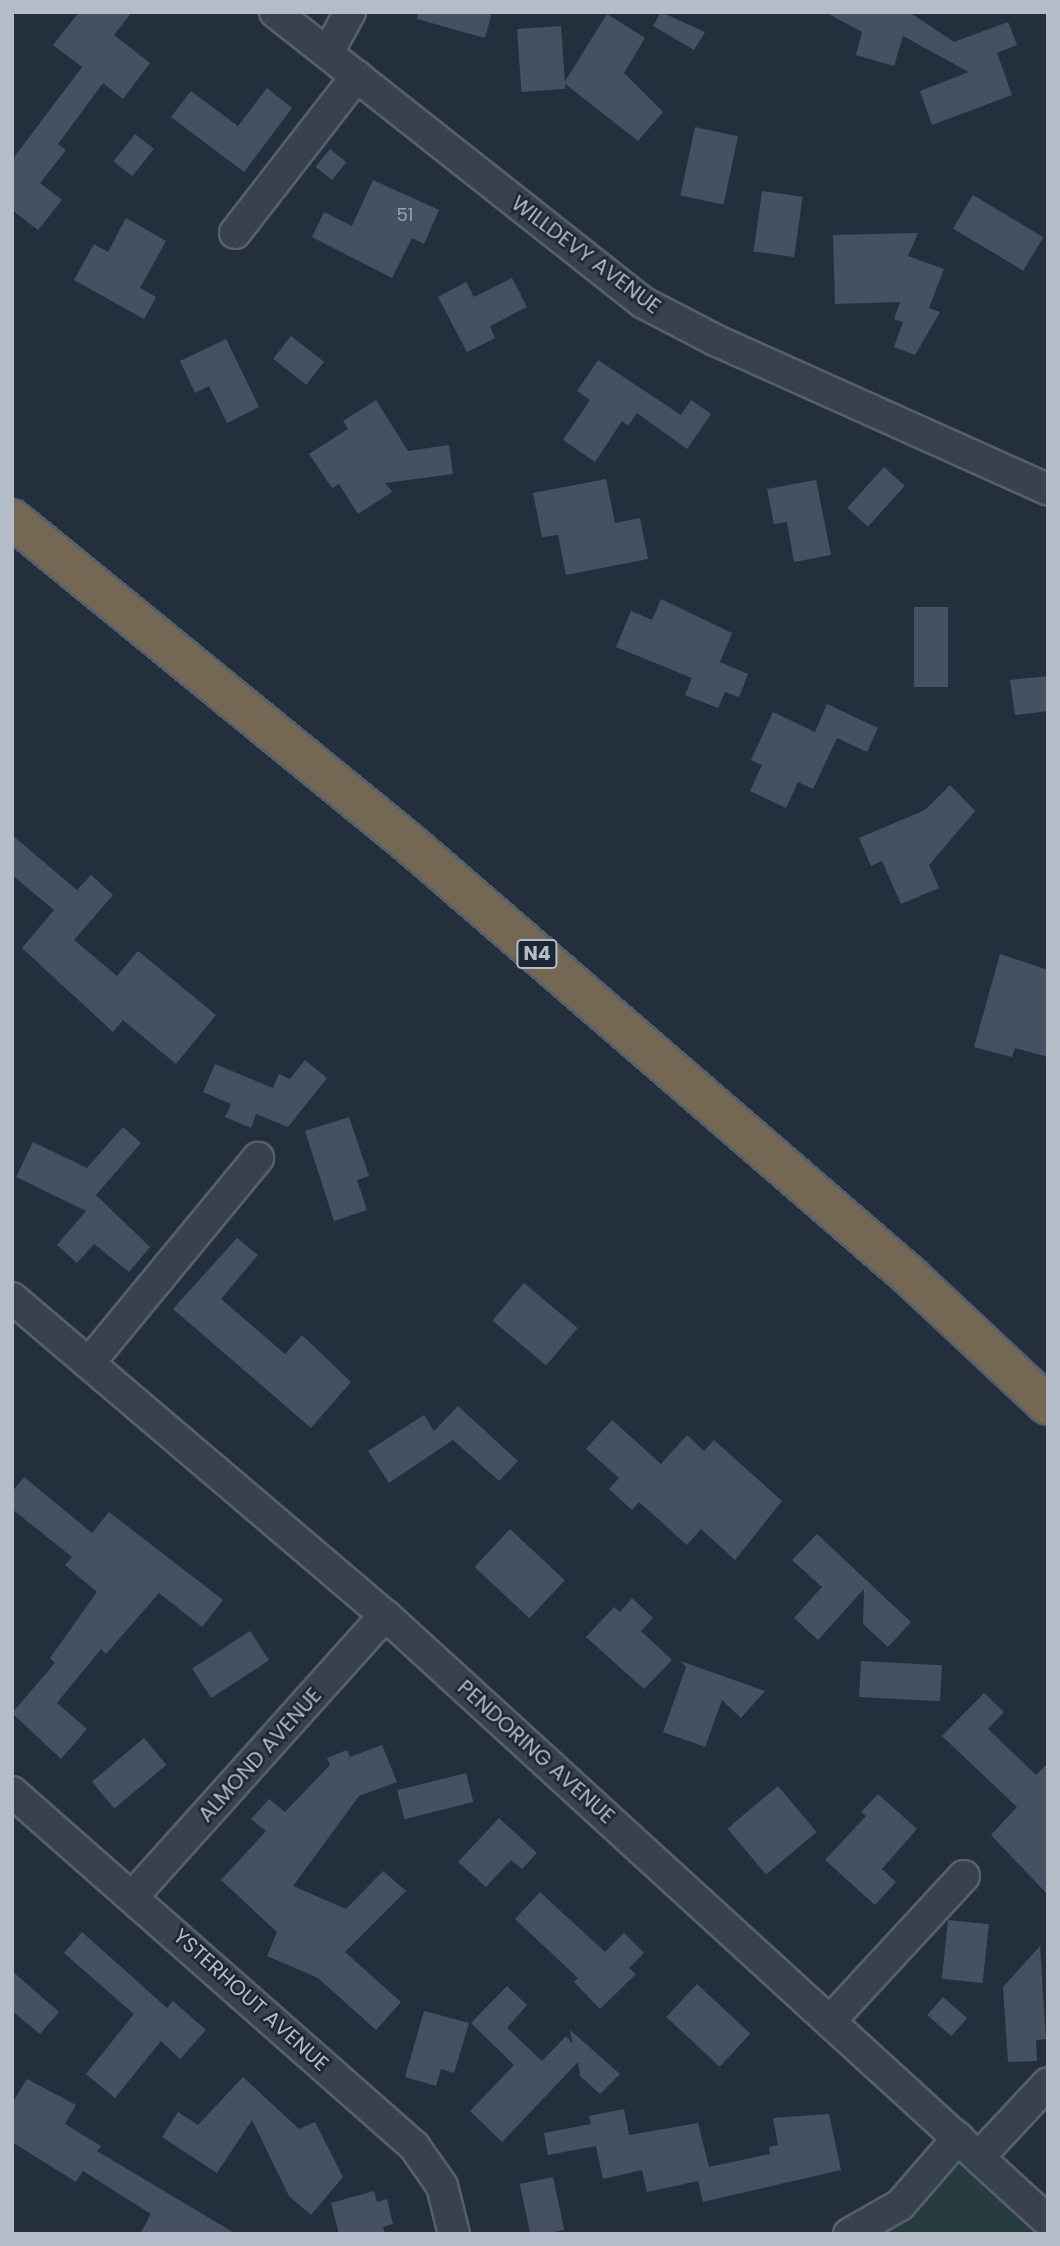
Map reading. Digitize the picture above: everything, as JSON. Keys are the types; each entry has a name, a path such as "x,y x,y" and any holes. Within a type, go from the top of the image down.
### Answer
{"highway":[{"name":"N4","path":"12,519 410,843 911,1277 1048,1405"}],"street":[{"name":"WILLDEVY AVENUE","path":"275,12 654,309 1048,490"},
{"path":"328,52 350,12"},
{"path":"235,233 357,76"},
{"path":"89,1363 258,1158"},
{"name":"PENDORING AVENUE","path":"12,1298 385,1615 1048,2221"},
{"name":"ALMOND AVENUE","path":"134,1895 385,1615"},
{"name":"YSTERHOUT AVENUE","path":"12,1792 134,1895 414,2146 442,2186 454,2234"},
{"path":"831,2020 964,1876"},
{"path":"849,2234 900,2205 1048,2083"}],"green space":[{"path":"963,2117 1048,2197 1048,2234 820,2234 862,2225"}],"building":[{"path":"79,12 132,12 114,35 150,63 123,99 103,83 58,144 66,150 40,183 62,200 38,230 12,210 12,160 82,67 53,45"},
{"path":"418,12 492,12 485,38 417,19"},
{"path":"661,12 705,32 694,50 653,26"},
{"path":"825,12 909,12 954,42 1008,22 1017,45 997,53 1012,95 932,125 920,91 969,72 903,36 894,66 856,55 862,32"},
{"path":"607,14 645,38 624,73 663,112 638,141 564,83"},
{"path":"561,26 565,89 522,92 517,29"},
{"path":"267,88 292,108 244,172 171,117 191,91 238,126"},
{"path":"695,127 738,136 723,205 680,195"},
{"path":"135,134 154,149 132,176 113,162"},
{"path":"330,149 346,162 332,180 316,167"},
{"path":"373,180 439,210 424,244 412,238 392,278 312,237 324,212 352,226"},
{"path":"762,191 803,197 794,257 754,251"},
{"path":"973,195 1043,237 1023,271 953,228"},
{"path":"126,218 166,241 140,288 156,297 144,319 74,280 94,244 108,252"},
{"path":"918,233 908,256 944,269 929,308 940,312 915,355 894,347 903,322 894,319 900,302 835,304 833,235"},
{"path":"512,278 527,307 490,326 495,338 467,352 438,297 466,282 474,297"},
{"path":"291,336 324,362 306,385 273,359"},
{"path":"226,339 259,407 227,423 209,386 195,393 180,361"},
{"path":"598,360 681,415 691,400 711,414 687,449 637,413 628,426 622,421 595,462 563,440 590,400 577,391"},
{"path":"376,400 408,451 449,445 453,474 385,483 392,492 358,514 339,484 332,488 309,454 348,429 343,421"},
{"path":"884,467 905,486 868,527 847,508"},
{"path":"606,479 615,523 640,518 648,559 566,575 558,535 542,537 533,493"},
{"path":"816,480 831,555 794,562 787,522 774,524 767,489"},
{"path":"661,599 732,633 720,662 748,674 739,697 725,692 718,708 685,695 692,678 616,647 631,611 652,620"},
{"path":"914,607 948,607 948,687 914,687"},
{"path":"1048,676 1048,711 1015,715 1010,680"},
{"path":"827,704 878,728 867,752 837,738 813,789 798,782 786,808 750,791 762,765 751,760 773,712 815,732"},
{"path":"950,785 975,811 929,865 939,888 901,904 882,861 871,866 859,838 925,810"},
{"path":"12,835 77,890 91,875 113,895 74,940 117,976 138,951 216,1015 176,1064 123,1020 113,1032 22,948 54,910 12,875"},
{"path":"1000,954 1048,970 1048,1057 1015,1048 1012,1057 974,1047"},
{"path":"305,1060 327,1078 288,1127 256,1114 251,1128 225,1117 231,1104 203,1092 215,1064 273,1088 279,1074 290,1079"},
{"path":"349,1117 369,1176 357,1180 367,1210 334,1221 305,1131"},
{"path":"123,1127 141,1143 96,1195 150,1247 129,1272 94,1244 77,1263 57,1245 86,1211 16,1177 33,1142 87,1168"},
{"path":"237,1238 258,1255 221,1299 285,1354 302,1335 351,1382 311,1428 173,1309"},
{"path":"524,1283 578,1328 546,1366 493,1321"},
{"path":"458,1406 518,1461 499,1481 453,1440 389,1483 368,1451 424,1415 434,1431"},
{"path":"612,1420 661,1464 687,1435 704,1451 714,1440 782,1501 735,1560 701,1529 687,1545 639,1502 632,1510 609,1489 619,1478 586,1449"},
{"path":"24,1477 92,1533 109,1512 223,1600 202,1627 159,1593 106,1654 101,1649 57,1703 87,1729 61,1759 12,1713 55,1663 50,1658 97,1592 65,1565 72,1557 12,1509 12,1492"},
{"path":"510,1529 565,1580 529,1618 475,1567"},
{"path":"817,1534 911,1622 888,1647 863,1624 864,1589 818,1640 794,1618 822,1587 792,1560"},
{"path":"632,1598 653,1618 641,1631 672,1660 644,1689 586,1637 614,1607 620,1612"},
{"path":"250,1631 269,1660 211,1698 192,1669"},
{"path":"680,1661 765,1691 741,1718 722,1700 705,1747 663,1732 686,1667"},
{"path":"861,1661 942,1665 940,1701 859,1697"},
{"path":"984,1693 1004,1712 988,1729 1036,1775 1048,1763 1048,1895 991,1835 1017,1807 942,1736"},
{"path":"144,1738 166,1765 114,1809 92,1782"},
{"path":"382,1745 397,1782 359,1796 293,1886 346,1909 383,1871 406,1891 345,1952 401,2002 376,2030 318,1978 267,1956 277,1932 221,1880 266,1831 251,1819 269,1799 285,1812 330,1765 327,1758 347,1750 350,1757"},
{"path":"466,1773 473,1802 404,1819 397,1790"},
{"path":"778,1786 817,1832 766,1874 727,1828"},
{"path":"878,1794 917,1829 882,1869 896,1882 875,1905 825,1860 866,1816 861,1812"},
{"path":"499,1818 537,1853 522,1869 511,1860 486,1887 458,1862"},
{"path":"540,1892 605,1952 624,1933 644,1953 629,1968 636,1974 600,2009 574,1982 578,1978 515,1919"},
{"path":"948,1920 989,1924 983,1983 942,1979"},
{"path":"82,1932 167,2008 173,2001 206,2030 180,2059 161,2041 115,2098 86,2074 134,2014 64,1953"},
{"path":"1040,1946 1046,2039 1036,2040 1037,2061 1008,2062 1003,1987"},
{"path":"12,1971 59,2012 40,2034 12,2011"},
{"path":"697,1984 750,2034 720,2067 666,2017"},
{"path":"507,1986 527,2005 507,2028 542,2061 566,2036 573,2044 570,2030 620,2074 600,2094 580,2076 578,2062 502,2142 470,2111 514,2065 471,2023"},
{"path":"943,1997 967,2018 951,2036 927,2015"},
{"path":"424,2011 469,2023 454,2073 441,2069 436,2086 405,2077"},
{"path":"243,2077 299,2129 315,2122 343,2177 311,2215 289,2196 252,2120 217,2173 162,2137 178,2112 198,2125"},
{"path":"27,2079 76,2105 65,2124 101,2146 97,2151 236,2234 140,2234 151,2214 83,2171 76,2182 12,2142 12,2103"},
{"path":"624,2109 629,2135 698,2123 709,2167 770,2154 769,2147 778,2145 773,2118 829,2114 841,2170 703,2202 698,2181 647,2192 642,2170 603,2179 596,2146 548,2155 544,2133 591,2124 589,2116"},
{"path":"553,2177 564,2230 530,2234 520,2184"},
{"path":"374,2191 377,2202 387,2199 393,2224 383,2227 385,2234 339,2234 331,2203"}]}
